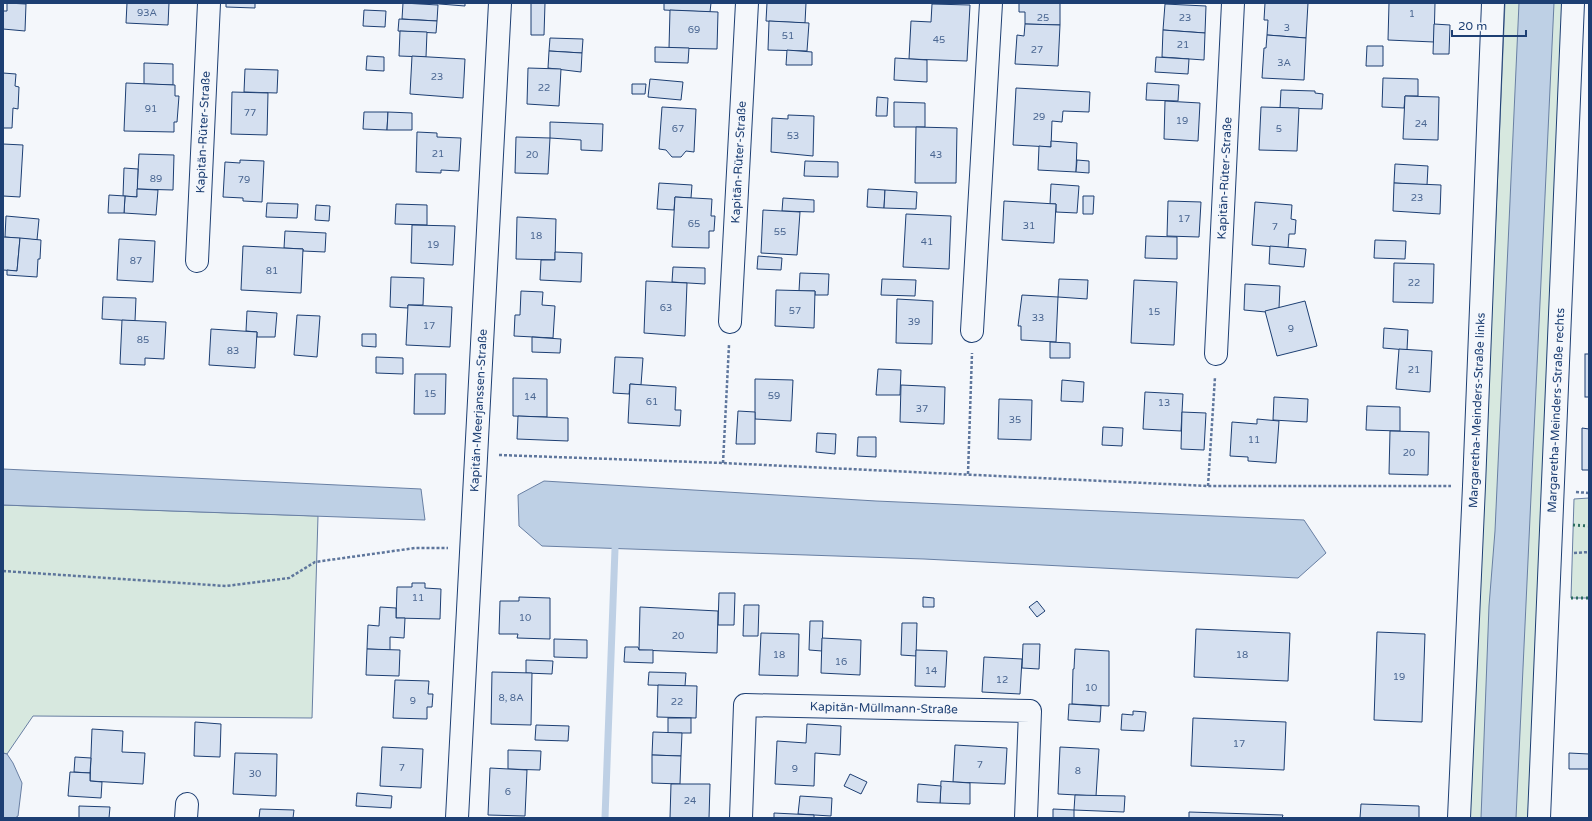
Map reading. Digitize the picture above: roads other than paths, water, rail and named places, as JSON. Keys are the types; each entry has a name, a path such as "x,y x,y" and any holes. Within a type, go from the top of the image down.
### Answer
{"street":[{"name":"Kapitän-Rüter-Straße","path":"197,261 210,3"},
{"name":"Kapitän-Meerjanssen-Straße","path":"457,818 500,3"},
{"name":"Kapitän-Rüter-Straße","path":"730,322 746,3"},
{"path":"972,331 991,3"},
{"name":"Kapitän-Rüter-Straße","path":"1216,354 1233,3"},
{"name":"Margaretha-Meinders-Straße links","path":"1458,818 1474,486 1493,3"},
{"name":"Margaretha-Meinders-Straße rechts","path":"1539,818 1573,3"},
{"name":"Kapitän-Müllmann-Straße","path":"741,818 745,705 1030,712 1026,818"}],"water":[{"path":"1519,3 1554,3 1516,818 1481,818 1489,606 1495,531"},
{"path":"3,469 421,489 425,520 3,505"},
{"path":"544,481 876,501 1304,520 1326,553 1298,578 924,559 542,546 519,526 518,495"},
{"path":"3,753 7,754 13,763 22,783 18,816 15,818 3,818"}],"waterway":[{"path":"605,818 615,549"}]}
